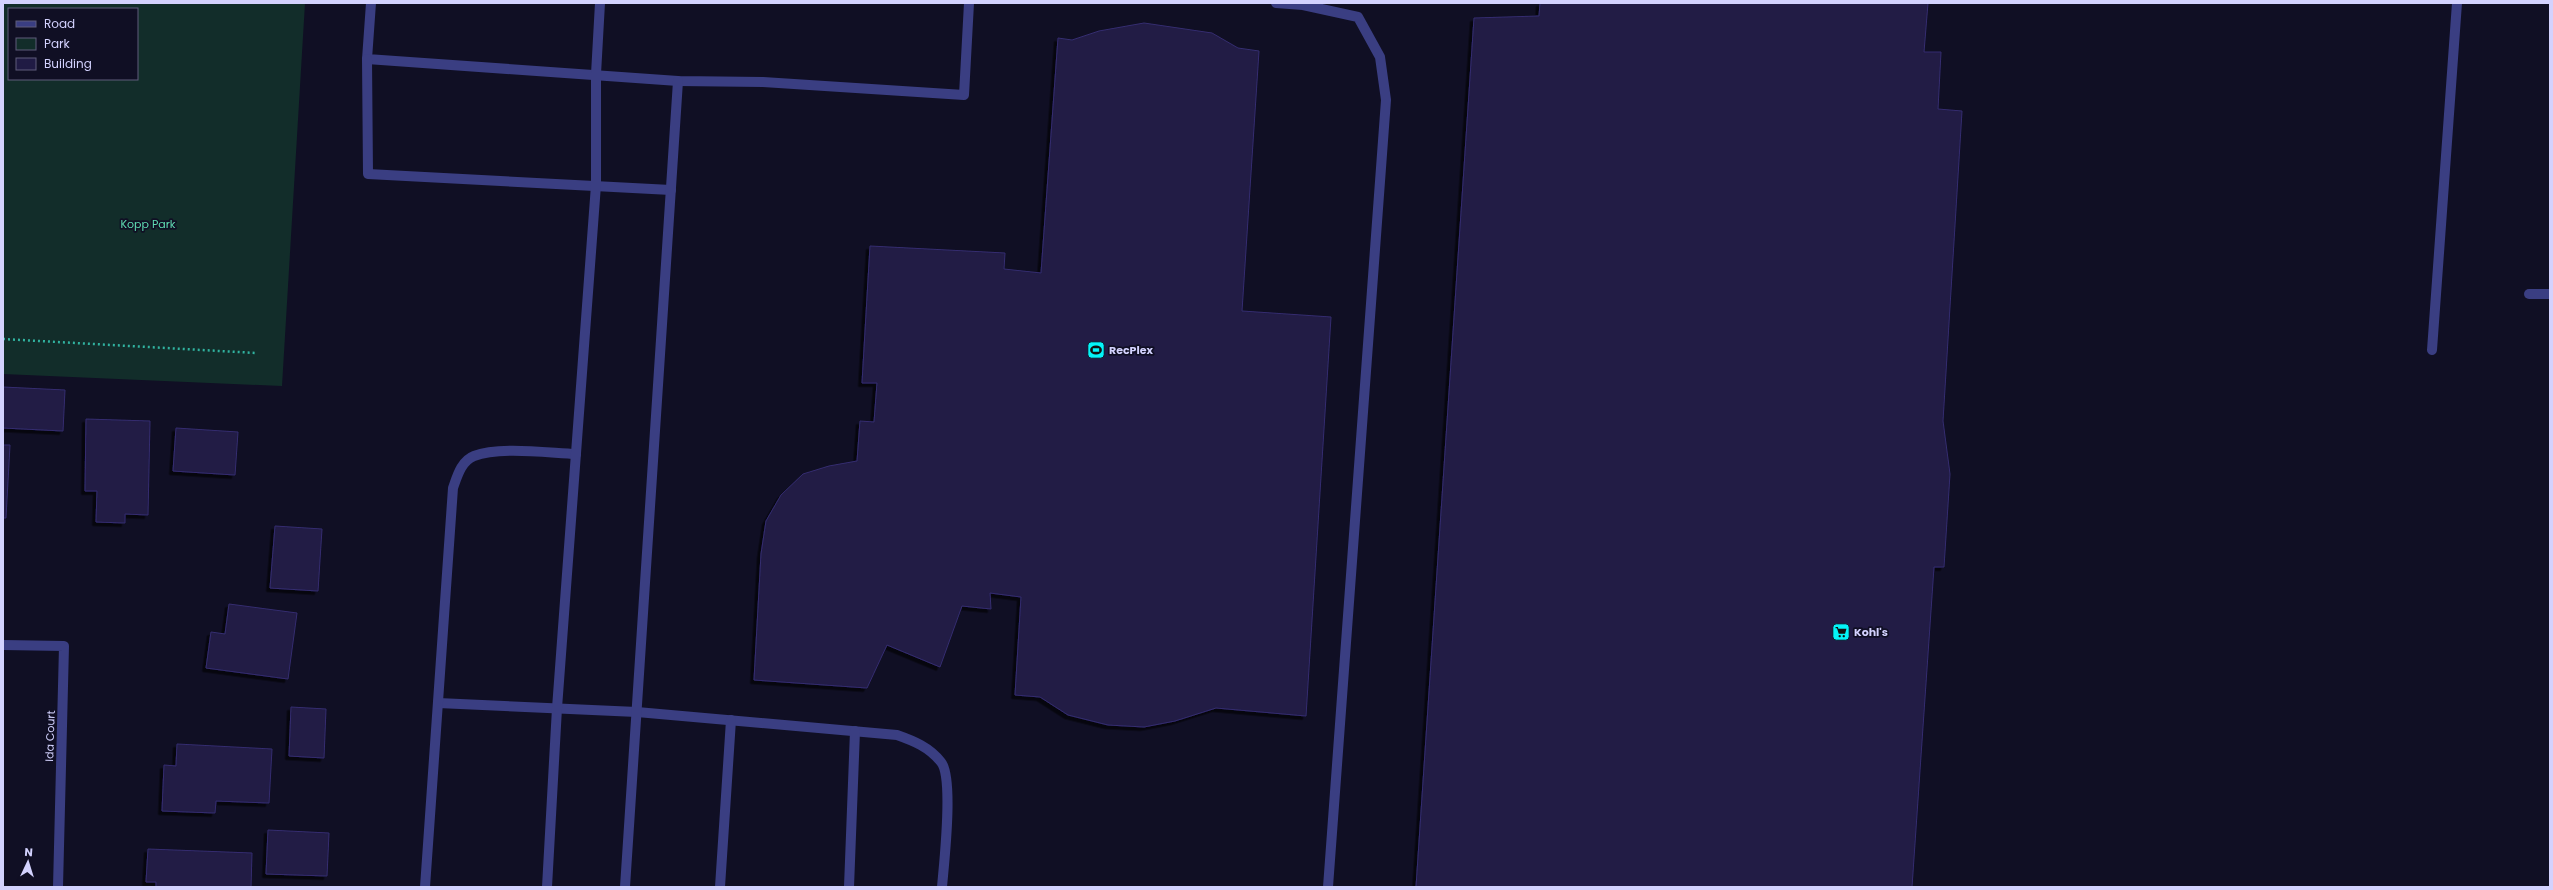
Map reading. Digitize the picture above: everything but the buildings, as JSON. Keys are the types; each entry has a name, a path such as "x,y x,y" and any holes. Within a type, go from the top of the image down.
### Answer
{"street":[{"path":"371,3 367,59 368,174 671,190"},
{"path":"547,887 557,708 596,185 596,74 600,3"},
{"path":"367,59 678,81 763,82 964,95 968,3"},
{"path":"1276,3 1303,5 1358,17 1380,57 1386,100 1328,887"},
{"path":"2432,350 2458,3"},
{"path":"625,887 678,81"},
{"path":"2529,294 2550,294"},
{"path":"425,887 453,488 460,468 473,456 506,451 576,454"},
{"name":"Ida Court","path":"3,645 64,646 58,887"},
{"path":"438,702 637,712 731,720 897,735 922,744 942,763 948,798 942,887"},
{"path":"720,887 731,720"},
{"path":"849,887 854,731"}],"path":[{"path":"3,340 256,352"}],"green space":[{"name":"Kopp Park","path":"3,3 305,3 282,386 3,374"}],"place":[{"name":"RecPlex","path":"1096,350"},
{"name":"Kohl's","path":"1841,632"}]}
